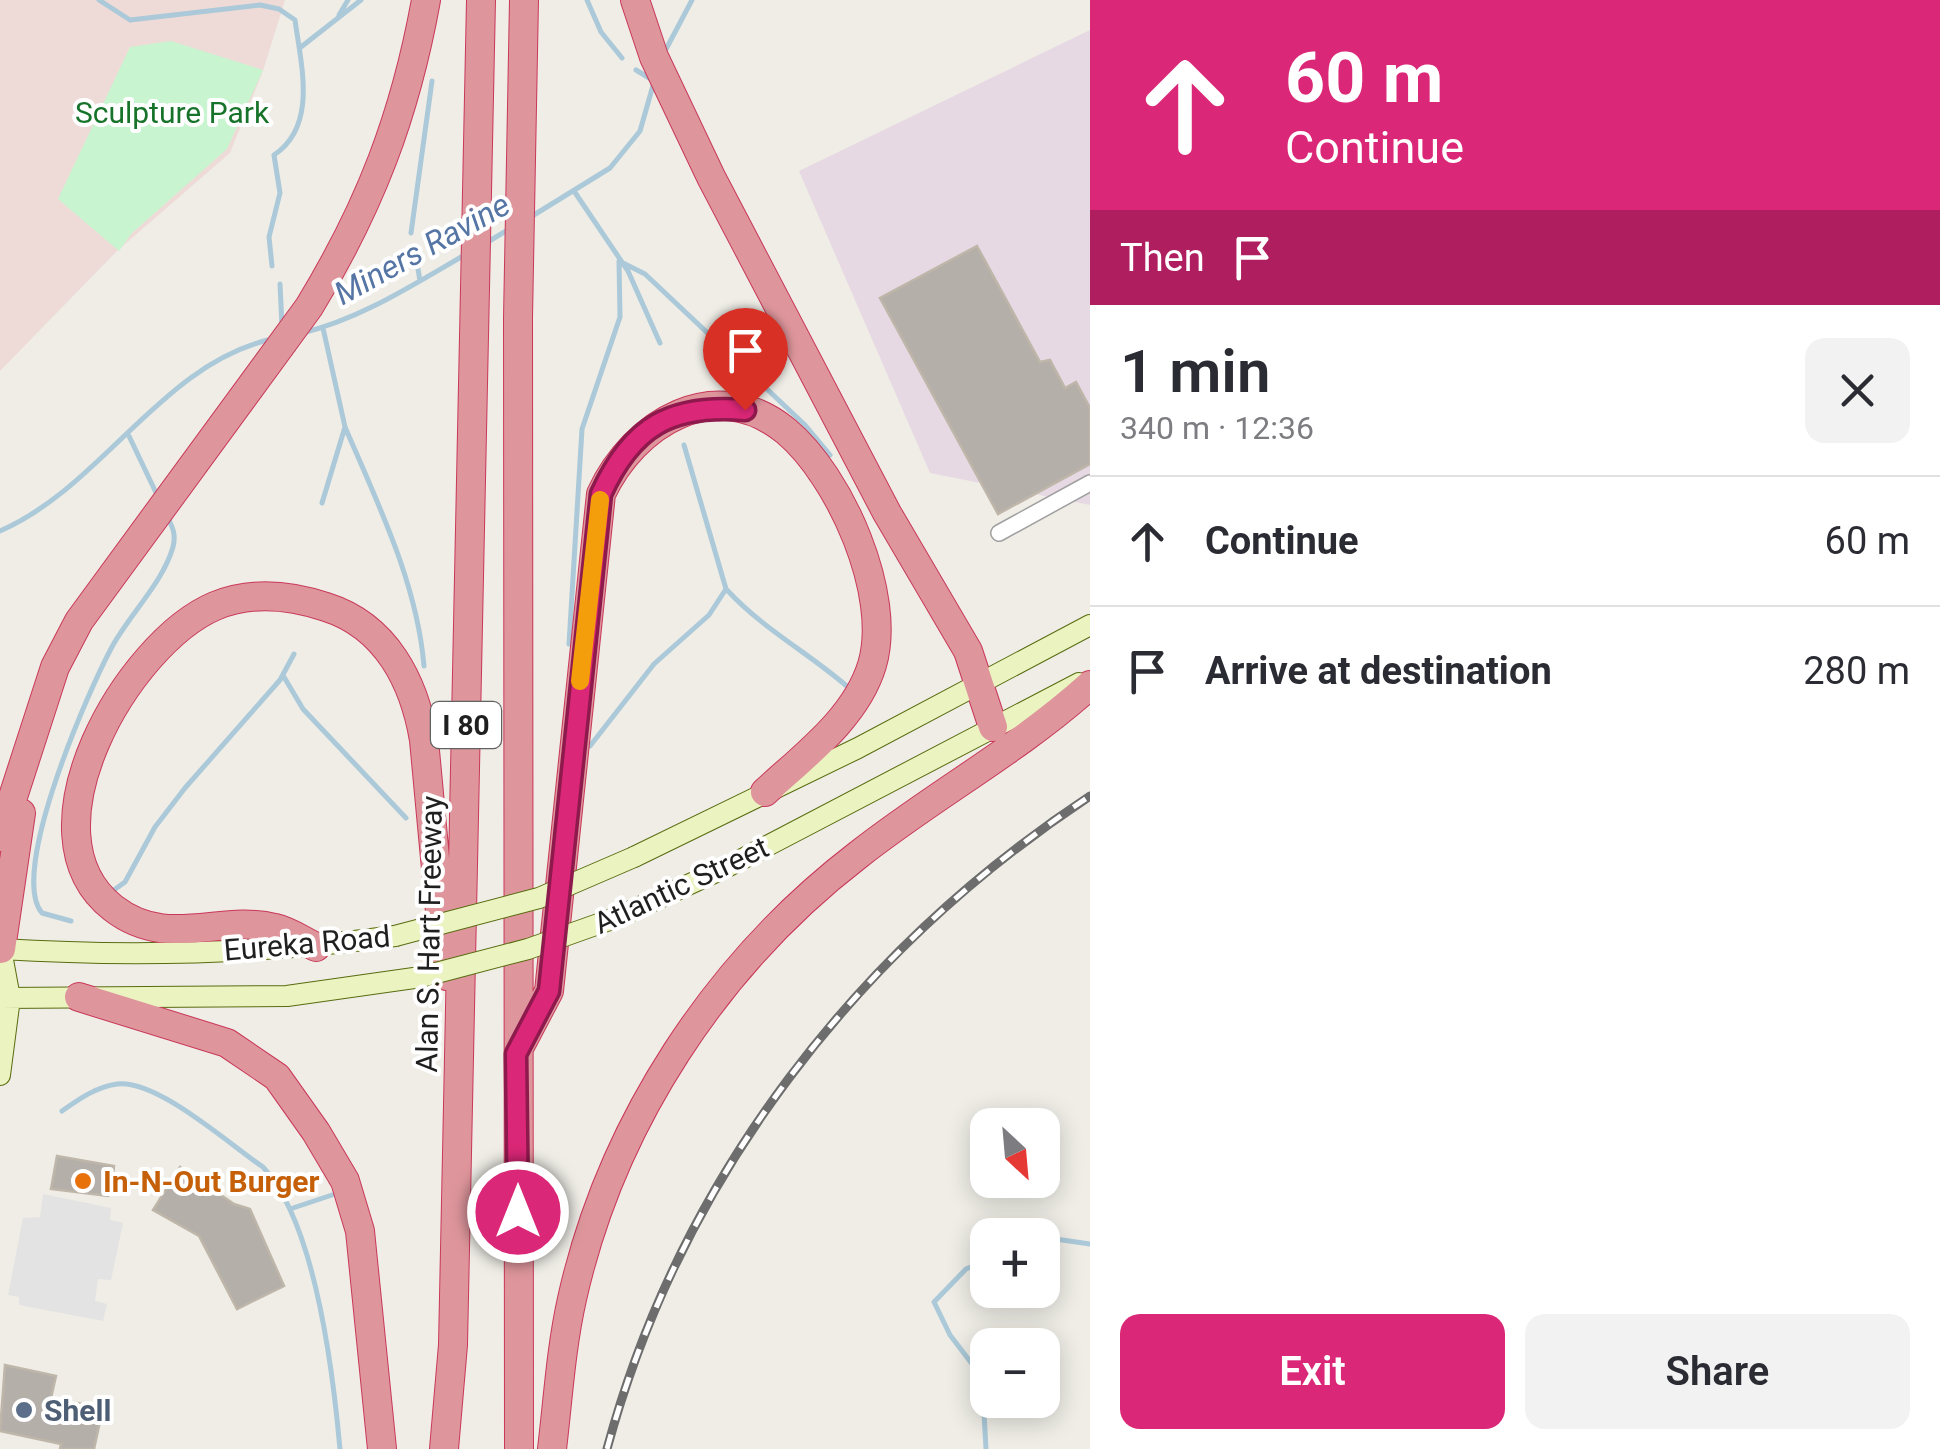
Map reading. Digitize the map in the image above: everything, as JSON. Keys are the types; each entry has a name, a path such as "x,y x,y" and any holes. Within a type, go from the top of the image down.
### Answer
{"highway":[{"path":"0,837 55,667 79,621 308,307 368,199 396,131 426,0"},
{"name":"Alan S. Hart Freeway","path":"444,1449 453,1344 481,0"},
{"name":"I 80","path":"519,1449 518,318 524,0"},
{"path":"635,0 654,57 711,177 887,513 968,651 993,728"},
{"path":"516,1054 549,991 601,494 628,447 672,414 745,410 784,430 806,452 852,530 876,591 877,639 862,686 836,726 765,792"},
{"path":"316,947 274,927 161,930 143,924 101,896 75,848 80,785 112,716 139,673 174,632 216,606 234,601 298,598 340,612 381,641 410,686 424,740 458,1111"},
{"path":"552,1449 572,1300 590,1229 638,1120 684,1039 749,957 824,882 896,826 1044,726 1090,681"},
{"path":"0,950 34,732"},
{"path":"79,997 227,1043 277,1078 316,1132 345,1181 360,1230 382,1449"}],"main road":[{"name":"Atlantic Street","path":"765,792 858,748 1090,625"},
{"name":"Atlantic Street","path":"5,998 287,996 357,988 481,963 618,918 727,867 1090,681"},
{"name":"Eureka Road","path":"0,950 141,953 316,947 395,936 489,914 634,857 765,792"},
{"path":"0,950 5,998 0,1075"}],"street":[{"path":"999,533 1090,483"}],"shaded area":[{"path":"0,0 285,0 263,71 230,153 117,251 0,371"},
{"path":"1090,30 1090,505 930,473 799,171"},
{"path":"43,1194 111,1208 110,1220 123,1223 111,1280 98,1279 95,1301 107,1304 103,1321 19,1305 19,1297 8,1295 23,1218 40,1217"}],"green space":[{"name":"Sculpture Park","path":"171,41 263,70 227,149 131,234 119,251 58,199 130,47"}],"building":[{"path":"977,246 1040,362 1050,360 1065,388 1076,382 1090,408 1090,464 998,514 880,298"},
{"name":"In-N-Out Burger","path":"57,1156 114,1166 111,1193 108,1196 51,1189"},
{"path":"180,1167 234,1204 250,1209 284,1286 237,1309 199,1236 153,1210"},
{"path":"5,1365 56,1376 51,1398 103,1408 94,1449 60,1449 61,1444 0,1431"}],"waterway":[{"path":"99,0 130,20 260,5 279,9 295,20 303,75 302,111 288,143 274,155 280,193 269,237 272,266"},
{"path":"339,15 348,0"},
{"path":"301,47 361,0"},
{"path":"587,0 601,32 622,58"},
{"name":"Miners Ravine","path":"664,53 692,0"},
{"path":"636,70 654,81"},
{"path":"411,233 432,81"},
{"name":"Miners Ravine","path":"529,218 610,168 640,131 654,82"},
{"path":"574,191 628,271 660,343"},
{"name":"Miners Ravine","path":"486,243 511,228"},
{"name":"Miners Ravine","path":"302,333 367,309 468,253"},
{"path":"416,257 420,281"},
{"path":"569,644 582,429 620,317 619,261 645,274 805,425 830,455"},
{"path":"280,284 282,326"},
{"path":"322,503 345,427 323,328"},
{"name":"Miners Ravine","path":"0,531 37,511 70,486 197,373 233,353 272,339"},
{"path":"345,427 405,574 424,666"},
{"path":"129,436 159,499"},
{"path":"590,746 654,664 709,615 726,589 684,445"},
{"path":"71,921 42,913 34,892 35,860 43,822 71,739 102,668 168,560 174,539 168,518"},
{"path":"727,590 849,688"},
{"path":"114,890 125,882 155,827 280,680 294,654"},
{"path":"284,677 303,709 406,818"},
{"path":"62,1111 102,1088 133,1085 172,1102 263,1167 281,1192 308,1261 326,1341 340,1449"},
{"path":"293,1208 332,1195"},
{"path":"1060,1240 1090,1244"},
{"path":"970,1267 934,1302 950,1335 982,1377 986,1449"}],"railway":[{"path":"607,1449 639,1349 681,1254 731,1164 789,1078 854,998 927,924 1006,857 1090,796"}],"slow traffic":[{"path":"580,681 600,500"}],"place":[{"name":"In-N-Out Burger","path":"83,1181"},
{"name":"Shell","path":"24,1410"}],"route":[{"path":"518,1212 516,1054 549,991 601,494 628,447 653,425 672,414 699,409 745,410"}]}
